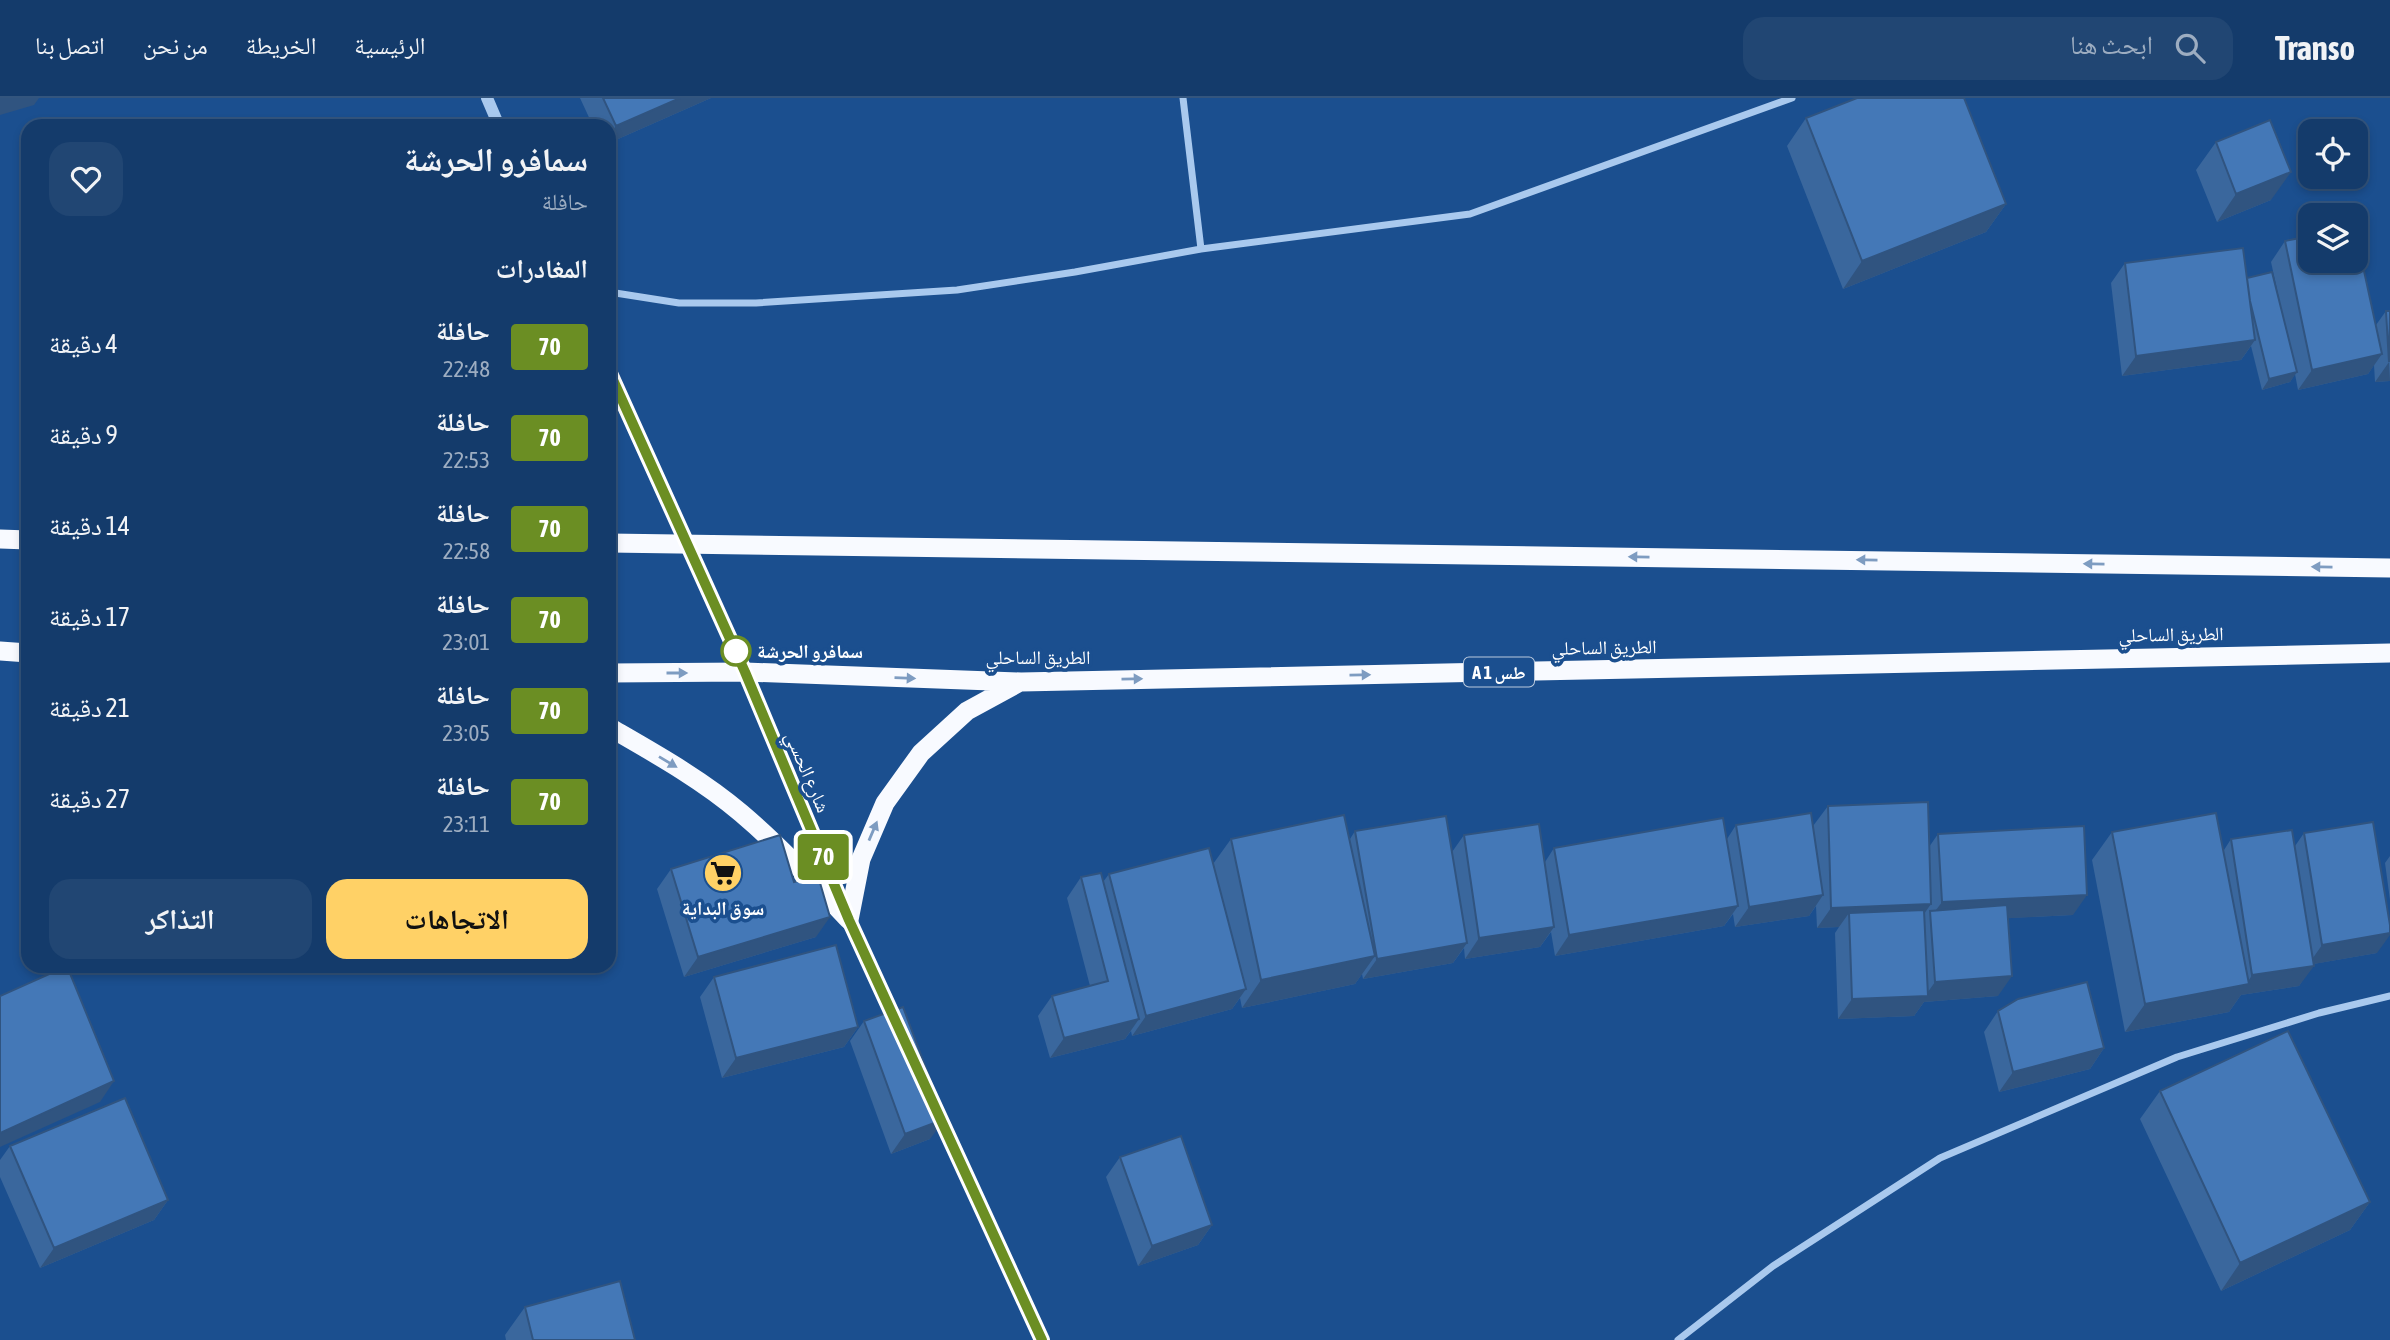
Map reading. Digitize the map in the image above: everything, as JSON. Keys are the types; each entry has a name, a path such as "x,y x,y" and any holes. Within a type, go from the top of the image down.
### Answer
{"highway":[{"path":"0,539 21,540"},
{"path":"616,543 2390,568"},
{"path":"0,651 21,652"},
{"name":"الطريق الساحلي","path":"616,673 745,672 1021,682 2390,653"},
{"path":"849,920 861,859 875,825 885,803 921,753 967,711 1021,682"},
{"path":"616,731 676,766 739,812 796,864 849,920"}],"street":[{"path":"487,98 496,119"},
{"path":"1183,98 1201,249"},
{"path":"616,293 679,303 756,303 957,290 1201,249 1470,214 1792,98"},
{"name":"شارع الحسي","path":"616,387 745,672 849,920 900,1031"},
{"path":"1678,1340 1773,1266 1940,1158 2177,1057 2319,1013 2390,996"},
{"path":"928,1093 1042,1340"}],"building":[{"path":"603,98 680,98 616,126 616,119 613,119"},
{"path":"1857,98 1964,98 2006,204 1862,261 1806,118"},
{"path":"2270,120 2291,172 2236,194 2216,142"},
{"path":"2298,238 2298,273 2364,273 2382,354 2312,370 2285,241"},
{"path":"2243,248 2255,340 2136,356 2125,263"},
{"path":"2272,272 2297,372 2269,379 2247,278"},
{"path":"2386,311 2390,311 2389,362"},
{"path":"1928,802 1931,904 1831,908 1828,806"},
{"path":"1811,813 1823,895 1749,907 1736,825"},
{"path":"2216,813 2249,984 2145,1004 2112,832"},
{"path":"1344,815 1375,956 1261,980 1231,839"},
{"path":"1446,816 1467,943 1377,959 1355,831"},
{"path":"1723,818 1738,906 1569,935 1554,848"},
{"path":"2373,822 2390,933 2322,945 2304,833"},
{"path":"1539,824 1554,927 1479,938 1464,835"},
{"path":"2084,826 2087,895 1942,902 1938,834"},
{"path":"2292,830 2314,966 2252,975 2231,839"},
{"path":"780,835 794,882 818,876 830,917 698,957 671,869"},
{"path":"1209,848 1246,989 1146,1016 1109,874"},
{"path":"1101,873 1139,1019 1064,1038 1052,996 1108,981 1081,877"},
{"path":"2007,905 2012,976 1935,982 1930,911"},
{"path":"1924,910 1928,996 1852,999 1849,913"},
{"path":"836,945 858,1027 736,1058 714,977"},
{"path":"51,973 70,973 114,1081 0,1133 0,996"},
{"path":"2087,982 2104,1048 2013,1072 1998,1011 2018,999"},
{"path":"903,1007 945,1119 905,1134 864,1021"},
{"path":"2288,1031 2370,1202 2240,1263 2160,1091"},
{"path":"125,1098 168,1200 54,1248 10,1146"},
{"path":"1181,1136 1212,1225 1152,1246 1120,1157"},
{"path":"620,1281 635,1340 533,1340 525,1307"}],"bus line":[{"name":"70","path":"616,387 745,672 849,920 1042,1340"}],"place":[{"name":"سمافرو الحرشة","path":"736,651"},
{"name":"سوق البداية","path":"723,873"}]}
